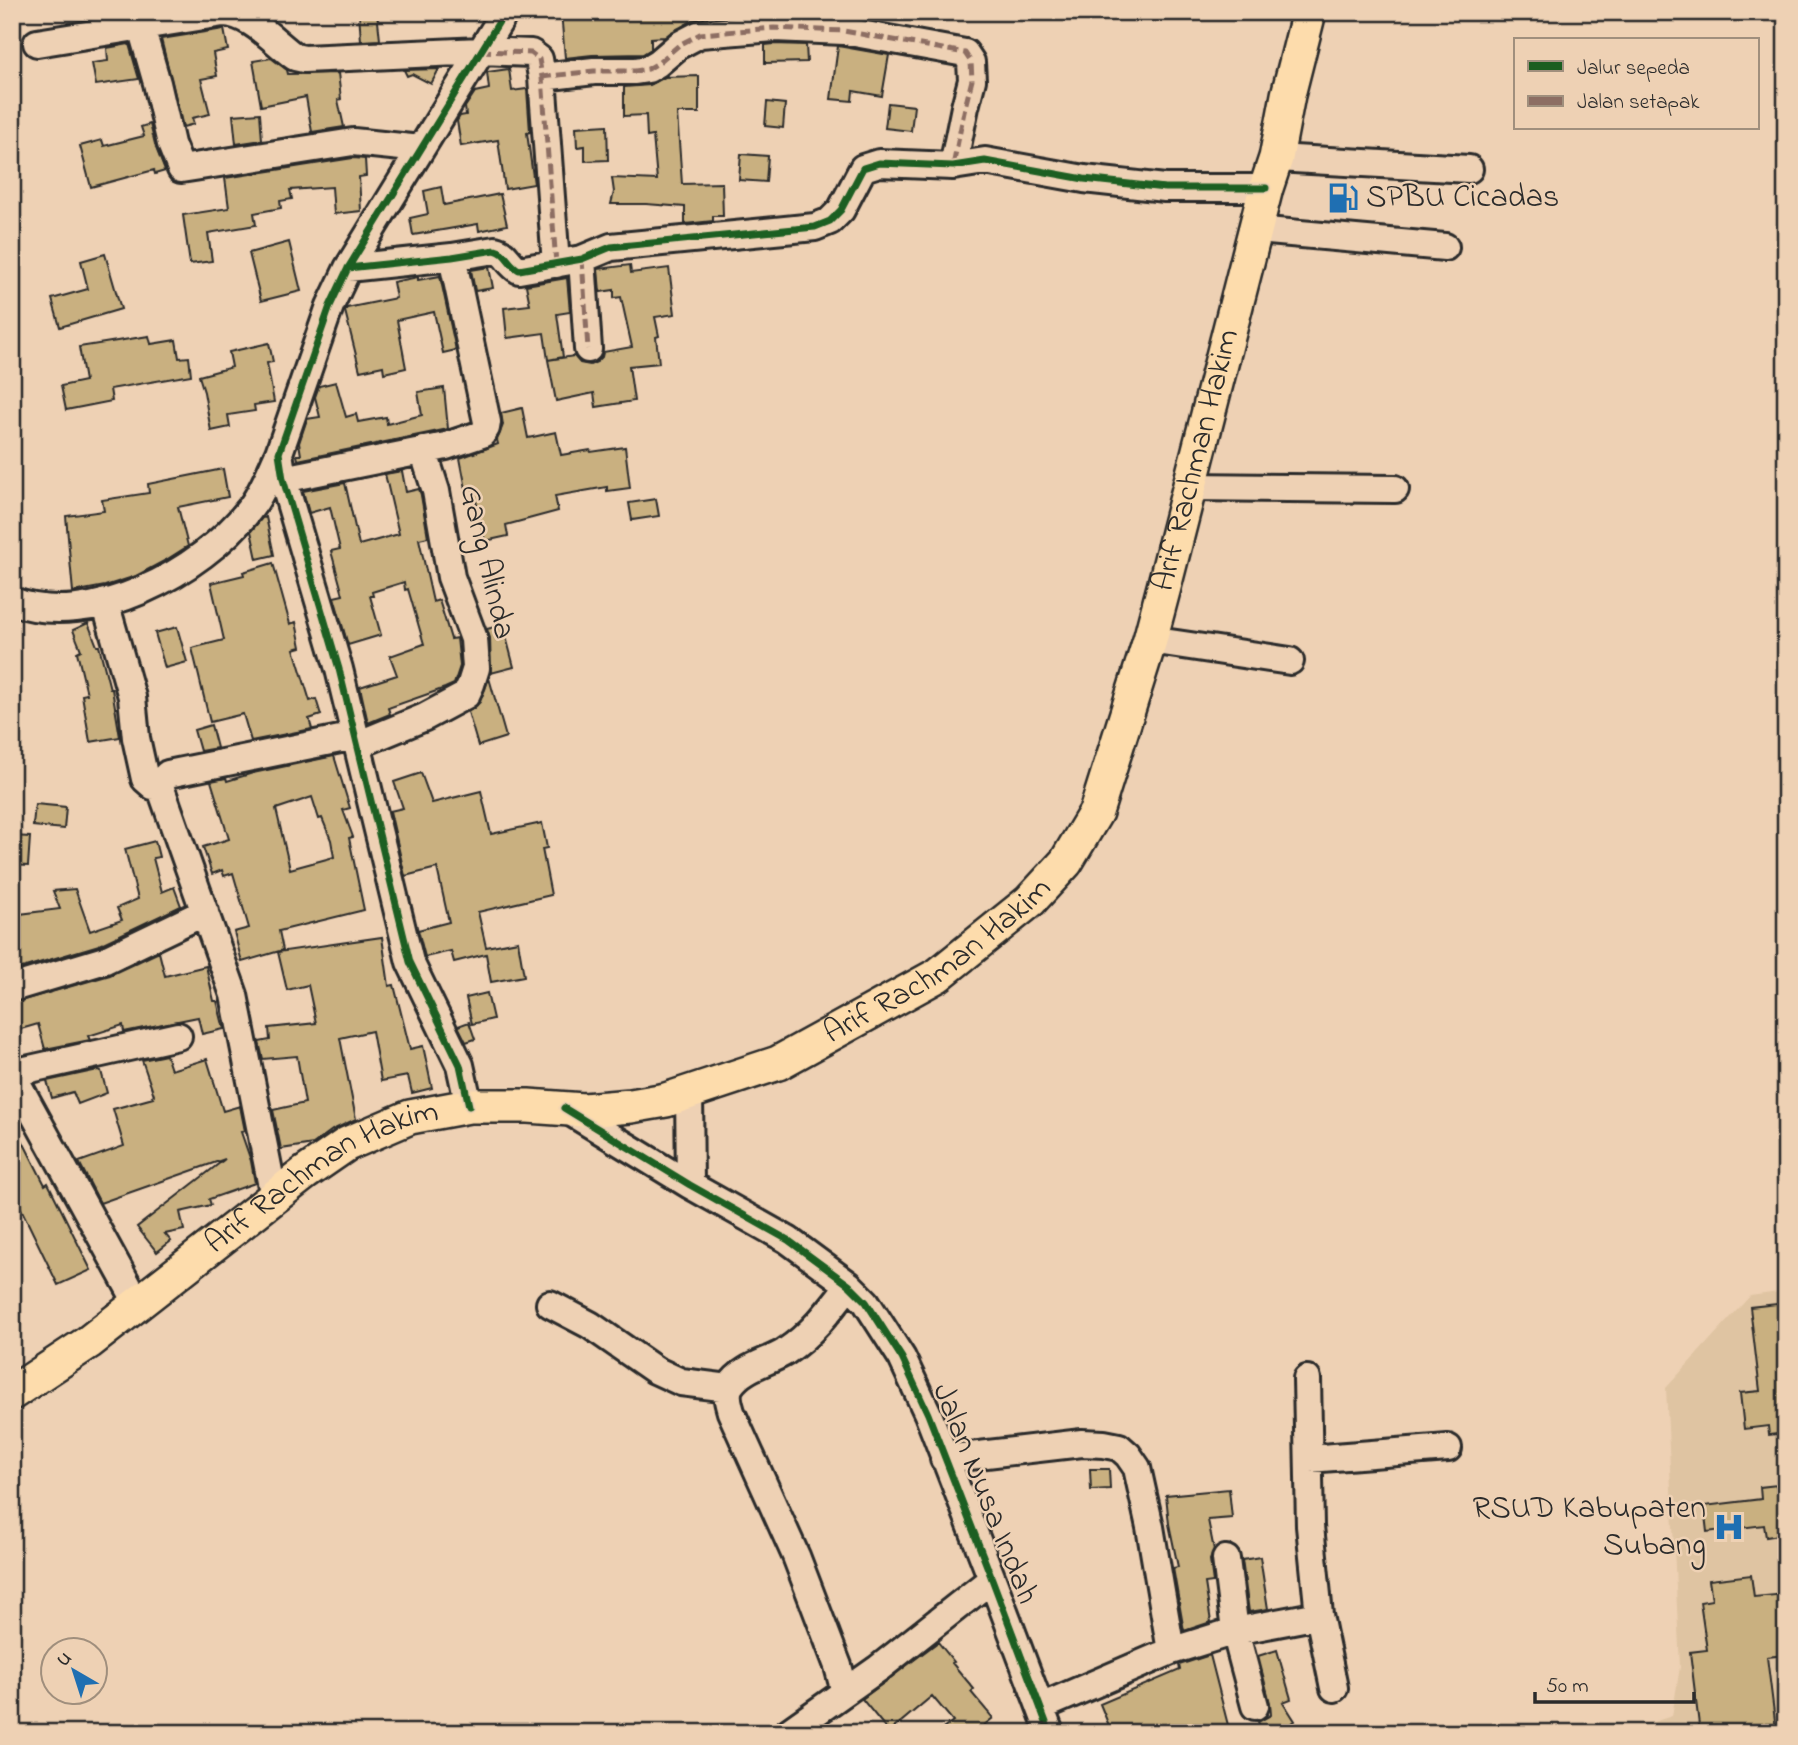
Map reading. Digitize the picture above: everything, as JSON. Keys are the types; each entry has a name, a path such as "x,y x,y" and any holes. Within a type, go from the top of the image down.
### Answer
{"main road":[{"name":"Arif Rachman Hakim","path":"12,1394 89,1342 305,1173 347,1144 410,1117 469,1106 584,1110 666,1100 778,1063 938,975 1030,901 1066,862 1096,813 1150,640 1271,173 1309,12"}],"street":[{"path":"12,601 52,610 91,606 143,590 182,570 228,535 251,508 277,468 330,306 348,268 505,12"},
{"path":"37,43 233,13 250,22 295,57 304,59 481,51 531,52 539,59 542,77 556,264"},
{"path":"141,27 171,144 181,169 353,142 421,149"},
{"path":"542,77 648,69 679,45 700,34 775,28 844,31 965,54 971,62 972,80 953,166"},
{"path":"348,268 495,250 501,251 509,263 519,270 582,259 611,247 815,227 830,221 841,210 863,168 879,163 953,166 985,161 1084,179 1165,188 1271,173 1468,169"},
{"path":"1256,230 1445,247"},
{"path":"277,468 423,450 482,434 487,422 452,257"},
{"path":"582,259 588,349"},
{"name":"Gang Alinda","path":"160,786 160,782 168,774 356,740 425,717 466,695 476,668 474,639 451,577 436,491 423,450"},
{"path":"277,468 339,669 410,962 460,1065 469,1106"},
{"path":"1190,487 1395,489"},
{"path":"105,602 132,697 136,738 145,779 153,786 160,786 238,1007 274,1197"},
{"path":"1150,640 1290,661"},
{"path":"12,988 105,960 205,912"},
{"path":"138,1304 23,1119 12,1074 178,1036"},
{"path":"689,1091 690,1185"},
{"name":"Jalan Nusa Indah","path":"564,1108 690,1185 788,1240 849,1285 866,1302 902,1358 928,1414 992,1579 1041,1723"},
{"path":"845,1692 838,1666 796,1556 731,1412 727,1396 729,1388 740,1375 784,1352 807,1335 849,1285"},
{"path":"550,1304 590,1325 655,1370 681,1382 729,1388"},
{"path":"1307,1379 1310,1526 1320,1615 1334,1688"},
{"path":"944,1459 1082,1443 1119,1447 1138,1468 1171,1651"},
{"path":"1309,1459 1448,1448"},
{"path":"1226,1559 1235,1631 1255,1706"},
{"path":"791,1732 879,1668 992,1579"},
{"path":"1041,1723 1171,1651 1235,1631 1320,1615"}],"shaded area":[{"name":"RSUD Kabupaten Subang","path":"1786,1291 1786,1733 1618,1733 1672,1716 1680,1667 1666,1388 1750,1296"}],"building":[{"path":"82,12 129,12 83,20"},
{"path":"359,12 377,12 380,40 361,41"},
{"path":"561,12 704,12 704,18 693,20 665,37 651,38 651,49 643,54 565,58"},
{"path":"855,12 880,12 880,21 855,17"},
{"path":"224,29 228,50 213,53 217,76 201,79 210,114 192,118 194,124 183,127 161,39"},
{"path":"129,44 139,79 96,85 92,63 108,61 107,48"},
{"path":"765,45 806,45 807,62 765,63"},
{"path":"838,46 889,55 882,96 853,91 852,101 831,99"},
{"path":"271,58 287,70 288,74 338,73 341,99 338,100 344,127 312,132 306,97 261,106 253,61"},
{"path":"439,69 431,84 412,74 407,76 404,70"},
{"path":"509,69 512,91 527,89 530,132 527,133 534,184 505,189 498,140 461,146 457,121 460,116 466,115 465,107 475,92 489,89 487,72"},
{"path":"699,76 699,113 677,113 682,184 722,183 723,216 713,216 713,221 685,224 685,207 611,204 614,192 612,178 657,180 653,136 647,137 646,115 624,116 624,87 650,85 665,77"},
{"path":"767,102 785,104 783,128 765,126"},
{"path":"888,103 914,106 911,131 885,128"},
{"path":"260,113 262,140 236,144 233,115"},
{"path":"150,124 165,171 155,174 154,170 91,187 80,146 102,140 104,146 144,136 141,127"},
{"path":"607,125 608,160 585,161 585,146 577,147 576,127"},
{"path":"741,154 768,156 766,182 739,180"},
{"path":"353,158 365,159 366,176 359,177 361,211 334,214 332,187 290,190 292,199 280,201 281,208 254,213 256,225 208,233 212,261 190,264 183,215 229,208 225,178"},
{"path":"441,187 444,205 500,194 507,225 479,231 478,224 413,235 410,218 428,214 424,191"},
{"path":"289,242 301,291 261,301 249,253"},
{"path":"105,254 121,309 60,327 52,299 88,289 81,261"},
{"path":"630,265 631,273 669,268 675,314 655,317 659,336 656,337 659,363 629,366 634,401 596,407 594,393 556,401 548,360 574,356 580,363 590,365 602,357 603,352 632,347 621,297 614,298 614,290 600,292 598,269"},
{"path":"489,267 493,288 475,291 471,270"},
{"path":"440,276 456,350 443,353 434,312 397,320 406,368 384,373 383,366 360,371 345,311 347,308 396,298 393,282"},
{"path":"567,278 570,312 557,314 563,357 548,360 544,333 507,338 504,308 530,305 526,285"},
{"path":"149,336 151,344 176,340 179,358 189,357 191,375 110,389 112,401 66,410 61,386 85,381 79,347"},
{"path":"269,343 273,362 267,363 274,402 254,405 255,411 228,415 230,427 211,431 199,376 232,367 229,352"},
{"path":"336,382 346,417 356,414 358,422 386,417 387,424 422,415 418,392 444,388 448,429 298,460 297,455 301,455 299,443 307,419 320,417 315,397 319,386"},
{"path":"522,408 528,438 556,432 561,455 625,447 630,488 607,491 607,487 555,496 558,511 506,525 508,536 485,541 473,487 466,489 460,458 498,444 503,425 501,413"},
{"path":"223,469 228,497 178,507 188,546 136,576 73,592 66,516 104,511 102,500 149,493 148,484"},
{"path":"402,471 406,492 419,489 421,495 428,537 419,539 433,602 439,600 451,639 457,638 460,666 454,684 388,708 390,714 368,723 360,687 397,675 390,656 424,644 404,582 372,592 373,596 370,596 381,635 348,645 334,597 343,595 331,551 340,549 330,507 309,513 303,491 345,483 359,545 399,534 385,474"},
{"path":"656,499 659,516 632,520 629,503"},
{"path":"266,517 274,555 257,559 251,531"},
{"path":"273,563 290,624 296,622 301,647 294,649 310,701 316,699 321,715 309,719 312,729 251,741 243,714 210,722 192,648 224,640 211,583 244,575 243,572"},
{"path":"88,623 99,646 112,689 120,737 90,742 82,695 87,694 77,652 81,650 73,630"},
{"path":"503,625 514,667 491,673 490,638 487,629"},
{"path":"177,627 187,662 165,668 155,633"},
{"path":"489,678 506,737 478,746 468,712 480,702"},
{"path":"211,725 217,748 200,751 194,730"},
{"path":"334,756 350,808 343,810 353,837 349,838 364,910 279,931 283,950 242,962 234,932 249,928 233,873 224,876 222,870 212,874 203,847 229,839 211,781 226,778 227,781","holes":["312,797 319,819 322,818 331,840 334,857 290,869 276,809"]},
{"path":"421,773 432,803 481,791 491,834 542,823 547,848 542,849 551,895 478,912 486,947 518,941 524,976 491,982 486,954 454,962 451,951 425,957 418,930 449,922 437,868 405,876 390,811 403,808 394,782"},
{"path":"35,804 66,807 64,829 33,826"},
{"path":"13,836 30,837 28,866 12,865"},
{"path":"155,841 159,857 153,858 162,892 174,887 181,906 99,945 12,971 12,915 60,909 53,891 75,889 90,931 122,920 117,908 138,899 125,849"},
{"path":"382,937 389,986 394,985 410,1049 423,1046 432,1088 412,1093 408,1076 381,1081 372,1031 340,1038 356,1119 332,1130 313,1144 281,1149 273,1110 305,1103 297,1056 263,1059 259,1042 270,1040 269,1028 316,1023 308,985 287,990 278,952"},
{"path":"159,952 165,976 206,966 224,1029 202,1034 198,1017 124,1032 123,1025 88,1036 90,1040 45,1049 38,1024 21,1029 13,1003 110,975"},
{"path":"487,993 493,1019 472,1024 466,998"},
{"path":"469,1022 475,1039 466,1042 458,1026"},
{"path":"166,1055 171,1070 207,1059 223,1111 240,1106 245,1131 241,1132 255,1183 209,1199 211,1205 180,1212 184,1230 165,1234 171,1241 157,1252 137,1227 225,1159 100,1203 79,1162 124,1146 113,1109 153,1098 142,1060"},
{"path":"101,1071 107,1093 78,1104 73,1092 52,1098 47,1081"},
{"path":"12,1120 45,1185 48,1183 91,1270 58,1285 12,1190"},
{"path":"1786,1303 1786,1433 1769,1435 1768,1426 1744,1429 1740,1393 1760,1391 1750,1307"},
{"path":"1090,1469 1109,1469 1110,1489 1091,1490"},
{"path":"1786,1484 1786,1534 1766,1537 1764,1525 1707,1532 1704,1506 1761,1499 1760,1487"},
{"path":"1229,1489 1232,1518 1208,1520 1214,1550 1210,1560 1213,1582 1205,1583 1211,1622 1184,1631 1173,1568 1178,1567 1166,1495"},
{"path":"1260,1557 1268,1609 1249,1612 1242,1560"},
{"path":"1751,1575 1754,1597 1786,1594 1786,1655 1767,1657 1776,1729 1752,1733 1700,1733 1690,1652 1707,1650 1700,1602 1712,1600 1709,1580"},
{"path":"938,1642 974,1689 971,1692 993,1718 974,1733 938,1733 953,1721 932,1696 889,1732 862,1699"},
{"path":"1277,1650 1291,1699 1283,1702 1295,1721 1275,1733 1264,1733 1258,1722 1271,1715 1258,1656"},
{"path":"1210,1655 1230,1733 1112,1733 1100,1704 1180,1670 1179,1665"}],"marked path":[{"path":"542,77 648,69 679,45 700,34 774,28 844,31 965,53 971,62 972,80 953,166"},
{"path":"481,51 531,53 539,59 556,264"},
{"path":"582,259 588,349"}],"cycle path":[{"path":"469,1106 460,1065 410,962 339,669 283,479 279,453 330,306 348,268 505,12"},
{"path":"348,268 495,250 502,253 519,270 582,259 611,247 815,227 830,221 841,210 863,168 879,163 953,166 985,161 1084,179 1165,188 1266,188"},
{"path":"564,1108 690,1185 788,1240 849,1285 866,1302 902,1358 928,1414 1050,1733"}],"place":[{"name":"SPBU Cicadas","path":"1343,198"},
{"name":"RSUD Kabupaten Subang","path":"1729,1527"}]}
